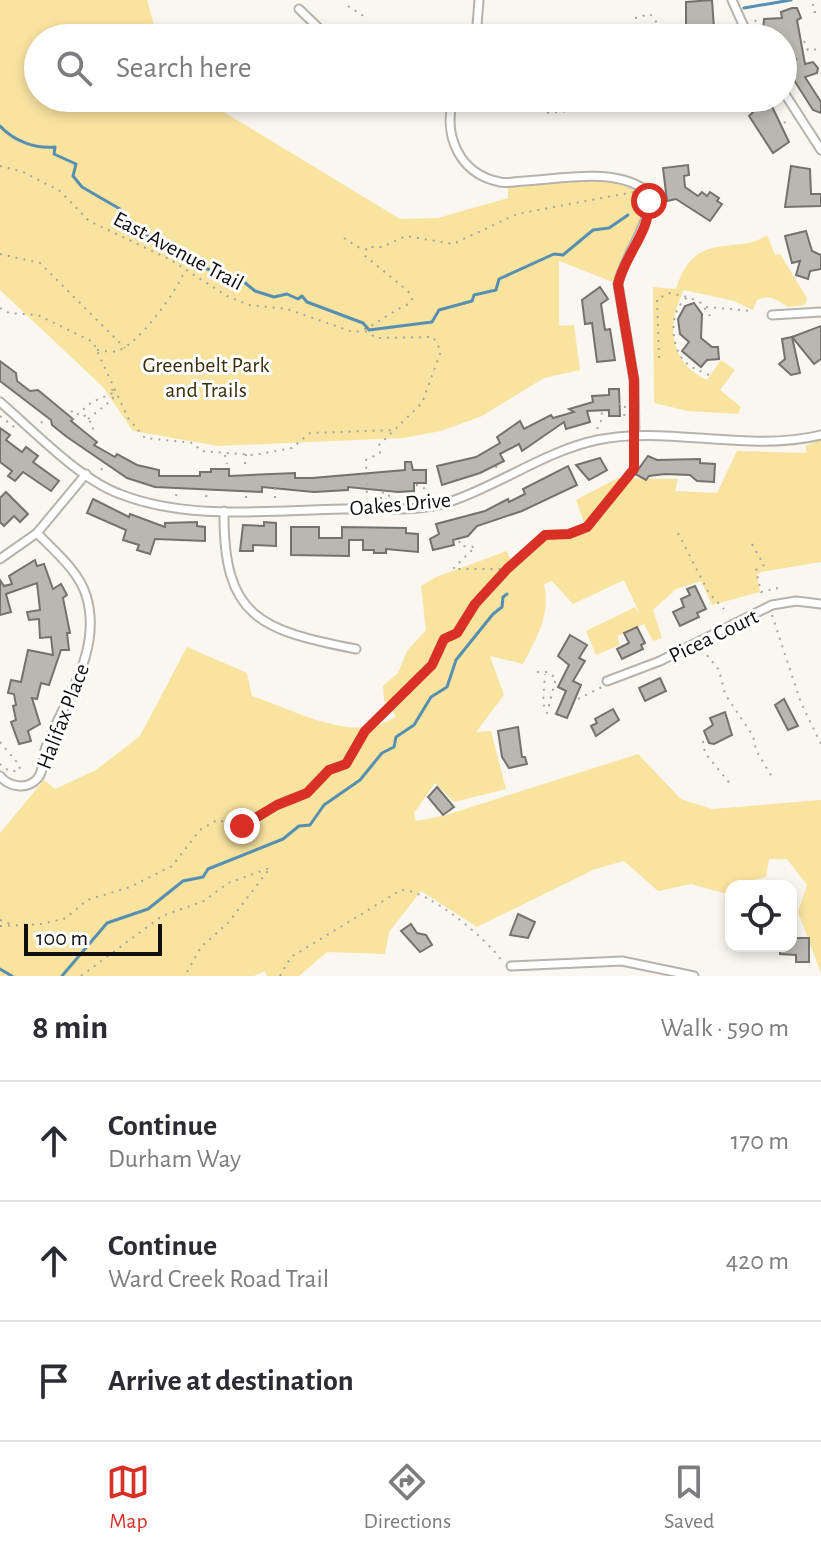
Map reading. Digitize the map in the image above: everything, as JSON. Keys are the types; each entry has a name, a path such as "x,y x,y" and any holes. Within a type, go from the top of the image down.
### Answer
{"street":[{"path":"477,24 479,0"},
{"path":"732,0 743,24"},
{"path":"299,9 315,24"},
{"path":"797,110 818,139 821,150"},
{"path":"451,112 448,124 456,153 476,171 500,182 609,177 641,186 649,193 649,213 644,230 621,270 618,284 634,380 635,435"},
{"path":"772,315 821,312"},
{"name":"Oakes Drive","path":"0,402 86,474 117,494 154,505 224,511 395,508 448,503 565,450 598,440 635,435 695,440 790,441 821,435"},
{"path":"0,559 37,533 86,474"},
{"path":"224,511 223,548 229,579 241,599 268,626 305,639 356,649"},
{"name":"Halifax Place","path":"0,776 20,786 29,785 40,774 47,743 58,724 61,706 80,675 91,637 86,595 74,572 37,533"},
{"name":"Picea Court","path":"605,684 768,607 796,601 821,604"},
{"path":"508,966 622,961 694,976"}],"path":[{"path":"813,4 814,12 821,12"},
{"path":"348,6 365,17"},
{"path":"635,18 650,14 658,24"},
{"path":"755,20 757,24"},
{"path":"804,41 808,50 821,49"},
{"name":"East Avenue Trail","path":"0,166 23,172 60,191 89,221 249,305 287,309 345,330 365,331 377,338 433,337 441,351 422,403 396,430"},
{"path":"363,250 382,247 406,236 453,244 517,214 581,200 629,195 641,186"},
{"path":"344,238 363,250 364,255 408,291 412,299 409,304 383,316 365,331"},
{"path":"0,254 40,263 66,293 125,348"},
{"path":"96,350 116,352 125,348 158,313 185,270"},
{"path":"659,358 657,299 670,293 688,297 719,311 752,311"},
{"path":"688,297 679,303 674,318 675,338 680,355 690,366 709,375"},
{"path":"705,306 710,316"},
{"path":"0,308 9,313 38,315 93,342 128,418 145,438 193,443 201,451 246,454 292,448 310,433 396,430"},
{"path":"88,419 113,399 112,382"},
{"path":"73,419 70,414 73,410 78,414 92,402 113,393"},
{"path":"619,404 625,404 624,420"},
{"path":"597,429 603,417 601,411"},
{"path":"84,415 93,432"},
{"path":"41,423 46,417"},
{"path":"367,499 366,460 380,453 379,445 396,430"},
{"path":"0,926 66,918 87,900 130,887 172,866 200,830 217,820 242,826 277,805 307,793 329,770 346,764 365,731 432,665 444,639 457,633 475,604 507,569 545,535 569,534 587,527 634,469 635,435"},
{"path":"225,453 227,464"},
{"path":"245,464 246,454"},
{"path":"101,470 104,465"},
{"path":"416,485 422,486 432,497"},
{"path":"275,487 275,498"},
{"path":"176,496 177,489"},
{"path":"206,497 208,490"},
{"path":"246,491 246,498"},
{"path":"381,499 381,492 389,494 389,500"},
{"path":"678,533 709,593 724,609"},
{"path":"459,541 461,546 475,547 453,569 507,569"},
{"path":"752,544 764,565 756,570 761,592 777,588 778,592"},
{"path":"768,607 783,639 801,703 821,744"},
{"path":"695,644 719,670 725,694 753,736 756,750 772,777"},
{"path":"537,672 547,672 556,678 547,713 543,703 545,674"},
{"path":"578,699 605,684"},
{"path":"703,741 705,753 732,786"},
{"path":"0,742 20,766 19,771 9,771 0,764"},
{"path":"81,976 162,916 204,901 228,883 270,868 228,923 201,947 185,976"},
{"path":"280,976 291,957 401,890 421,894 470,929 508,966"},
{"path":"0,920 14,925"}],"green space":[{"name":"Greenbelt Park and Trails","path":"0,0 147,0 154,24 24,24 24,112 224,112 400,219 438,218 508,198 508,185 609,177 646,182 649,201 618,284 559,261 559,326 574,325 580,370 544,378 482,416 441,431 403,438 218,446 133,431 103,387 0,290"},
{"path":"767,235 775,255 780,254 807,298 805,305 788,307 766,298 757,300 753,310 734,301 684,290 673,328 678,353 694,373 707,380 721,360 735,370 720,390 741,407 738,414 688,411 654,403 653,287 676,289 684,270 705,250 755,241"},
{"path":"821,440 821,562 761,572 757,575 760,592 712,605 701,581 676,589 653,610 662,638 653,641 644,624 617,636 620,645 596,655 586,631 635,607 640,614 624,580 573,604 552,581 544,584 544,616 523,664 490,656 504,695 476,732 491,731 506,789 454,802 435,783 414,813 416,821 443,816 638,754 681,799 712,809 821,800 821,973 798,912 807,885 787,859 769,859 766,877 725,880 725,894 691,884 658,891 624,861 595,869 477,927 421,891 389,932 385,954 327,952 299,976 267,976 265,971 254,976 0,976 0,833 44,780 55,789 96,770 140,736 187,647 247,673 252,696 345,727 363,728 380,724 396,716 384,700 383,686 398,673 407,651 426,630 421,586 436,577 507,551 511,561 545,535 569,534 586,528 576,500 618,478 678,479 675,491 717,493 737,451 807,453 805,446"}],"building":[{"path":"712,0 714,24 686,24 686,2"},
{"path":"797,8 801,18 797,20 805,64 813,62 818,68 817,73 805,77 821,102 821,113 813,110 797,85 797,24 764,24 764,19 782,18 781,12"},
{"path":"753,112 775,112 789,142 773,153 749,116"},
{"path":"688,165 689,175 684,176 685,187 698,196 702,192 707,196 710,192 722,204 710,221 676,199 667,201 663,168"},
{"path":"791,166 810,169 811,194 821,194 821,206 785,207"},
{"path":"806,231 812,251 821,255 821,269 810,271 808,279 796,275 800,261 792,263 785,236"},
{"path":"600,287 608,299 601,304 605,330 610,329 615,360 597,362 592,323 585,324 582,300"},
{"path":"694,303 702,314 701,338 712,347 718,347 719,359 707,360 701,367 682,351 689,342 680,334 678,319 685,306"},
{"path":"821,326 821,359 814,364 792,337"},
{"path":"792,337 800,373 791,375 779,364 785,359 782,339"},
{"path":"0,361 16,373 17,381 30,391 38,390 73,419 71,421 97,442 94,445 115,457 117,454 137,465 159,470 159,476 200,476 200,472 211,472 211,469 229,469 229,476 295,473 295,478 312,478 405,470 405,462 411,462 413,470 426,470 426,483 414,483 414,491 398,492 348,487 348,490 314,492 262,487 262,492 155,487 127,478 52,425 51,420 0,381"},
{"path":"609,389 619,389 620,416 609,416 609,410 587,411 590,422 566,429 564,422 522,451 519,444 500,454 504,461 480,473 442,485 437,466 476,457 500,443 497,437 520,421 524,429 551,415 553,418 574,412 569,409 593,402 592,396 609,395"},
{"path":"0,428 10,435 6,440 22,452 26,447 38,456 33,462 59,481 51,491 23,472 15,481 8,476 12,471 0,462"},
{"path":"648,456 657,460 700,459 700,463 715,464 714,482 697,481 690,475 665,474 649,476 646,480 635,474"},
{"path":"600,458 607,470 589,480 576,465"},
{"path":"568,466 577,485 522,511 477,526 468,536 453,540 454,545 433,550 430,539 439,534 436,524 485,511 508,499 509,502 525,494 523,489"},
{"path":"6,492 28,514 20,522 14,516 4,526 0,522 0,498"},
{"path":"93,499 129,517 130,514 165,527 165,523 197,522 197,526 205,527 205,541 155,539 150,554 137,550 139,545 123,540 126,530 87,513"},
{"path":"264,522 276,523 276,546 253,545 253,551 240,551 243,525 264,526"},
{"path":"291,527 319,527 319,538 342,538 342,527 406,528 406,533 418,534 418,552 386,549 386,553 374,553 374,550 363,550 363,540 349,540 349,556 291,555"},
{"path":"35,560 37,566 44,564 53,589 61,584 67,595 63,598 70,633 67,633 69,650 61,650 49,685 41,683 37,699 32,698 40,724 28,731 31,741 19,744 11,722 16,720 13,706 16,705 14,694 8,693 11,680 21,682 28,650 53,655 51,637 40,638 39,619 29,620 27,612 40,610 37,583 6,594 11,612 0,615 0,580 4,586 12,584 9,576"},
{"path":"695,586 706,609 697,613 699,617 680,626 673,612 684,607 681,599 690,595 687,589"},
{"path":"637,627 645,643 641,645 643,649 622,659 617,649 629,643 624,633"},
{"path":"570,635 587,645 579,658 585,661 573,681 581,685 567,718 556,714 566,691 558,687 569,665 558,656"},
{"path":"660,678 666,691 645,701 639,688"},
{"path":"784,699 798,726 788,730 775,705"},
{"path":"613,709 619,720 596,736 591,726 597,723 595,719"},
{"path":"725,712 732,735 714,744 709,743 704,731 713,725 710,718"},
{"path":"518,727 522,757 525,757 527,764 509,768 502,757 498,731"},
{"path":"437,787 454,807 443,815 428,797"},
{"path":"518,914 535,922 528,938 510,935"},
{"path":"411,924 417,933 426,935 432,945 420,952 401,931"},
{"path":"797,938 809,938 809,962 796,962 796,955 780,954 797,952"}],"waterway":[{"path":"744,8 791,0"},
{"path":"0,126 25,143 55,147 54,154 76,164 73,176 82,187 120,209 121,218 141,228 154,243 172,244 191,263 244,282 255,291 274,297 287,294 298,299 302,296 307,302 363,323 369,330 432,322 439,310 472,301 474,295 496,290 499,279 554,254 563,255 593,230 609,228 628,215"},
{"path":"62,976 107,923 148,909 183,881 203,877 208,869 283,839 299,826 310,825 324,805 360,780 382,753 394,747 396,737 414,725 431,697 447,687 456,660 502,607 503,597 507,594"},
{"path":"0,969 12,976"}],"route":[{"path":"242,826 277,805 307,793 329,770 346,764 365,731 432,665 444,639 457,633 475,604 507,569 545,535 569,534 587,527 634,469 637,450 634,380 618,284 621,270 644,230 649,201"}]}
